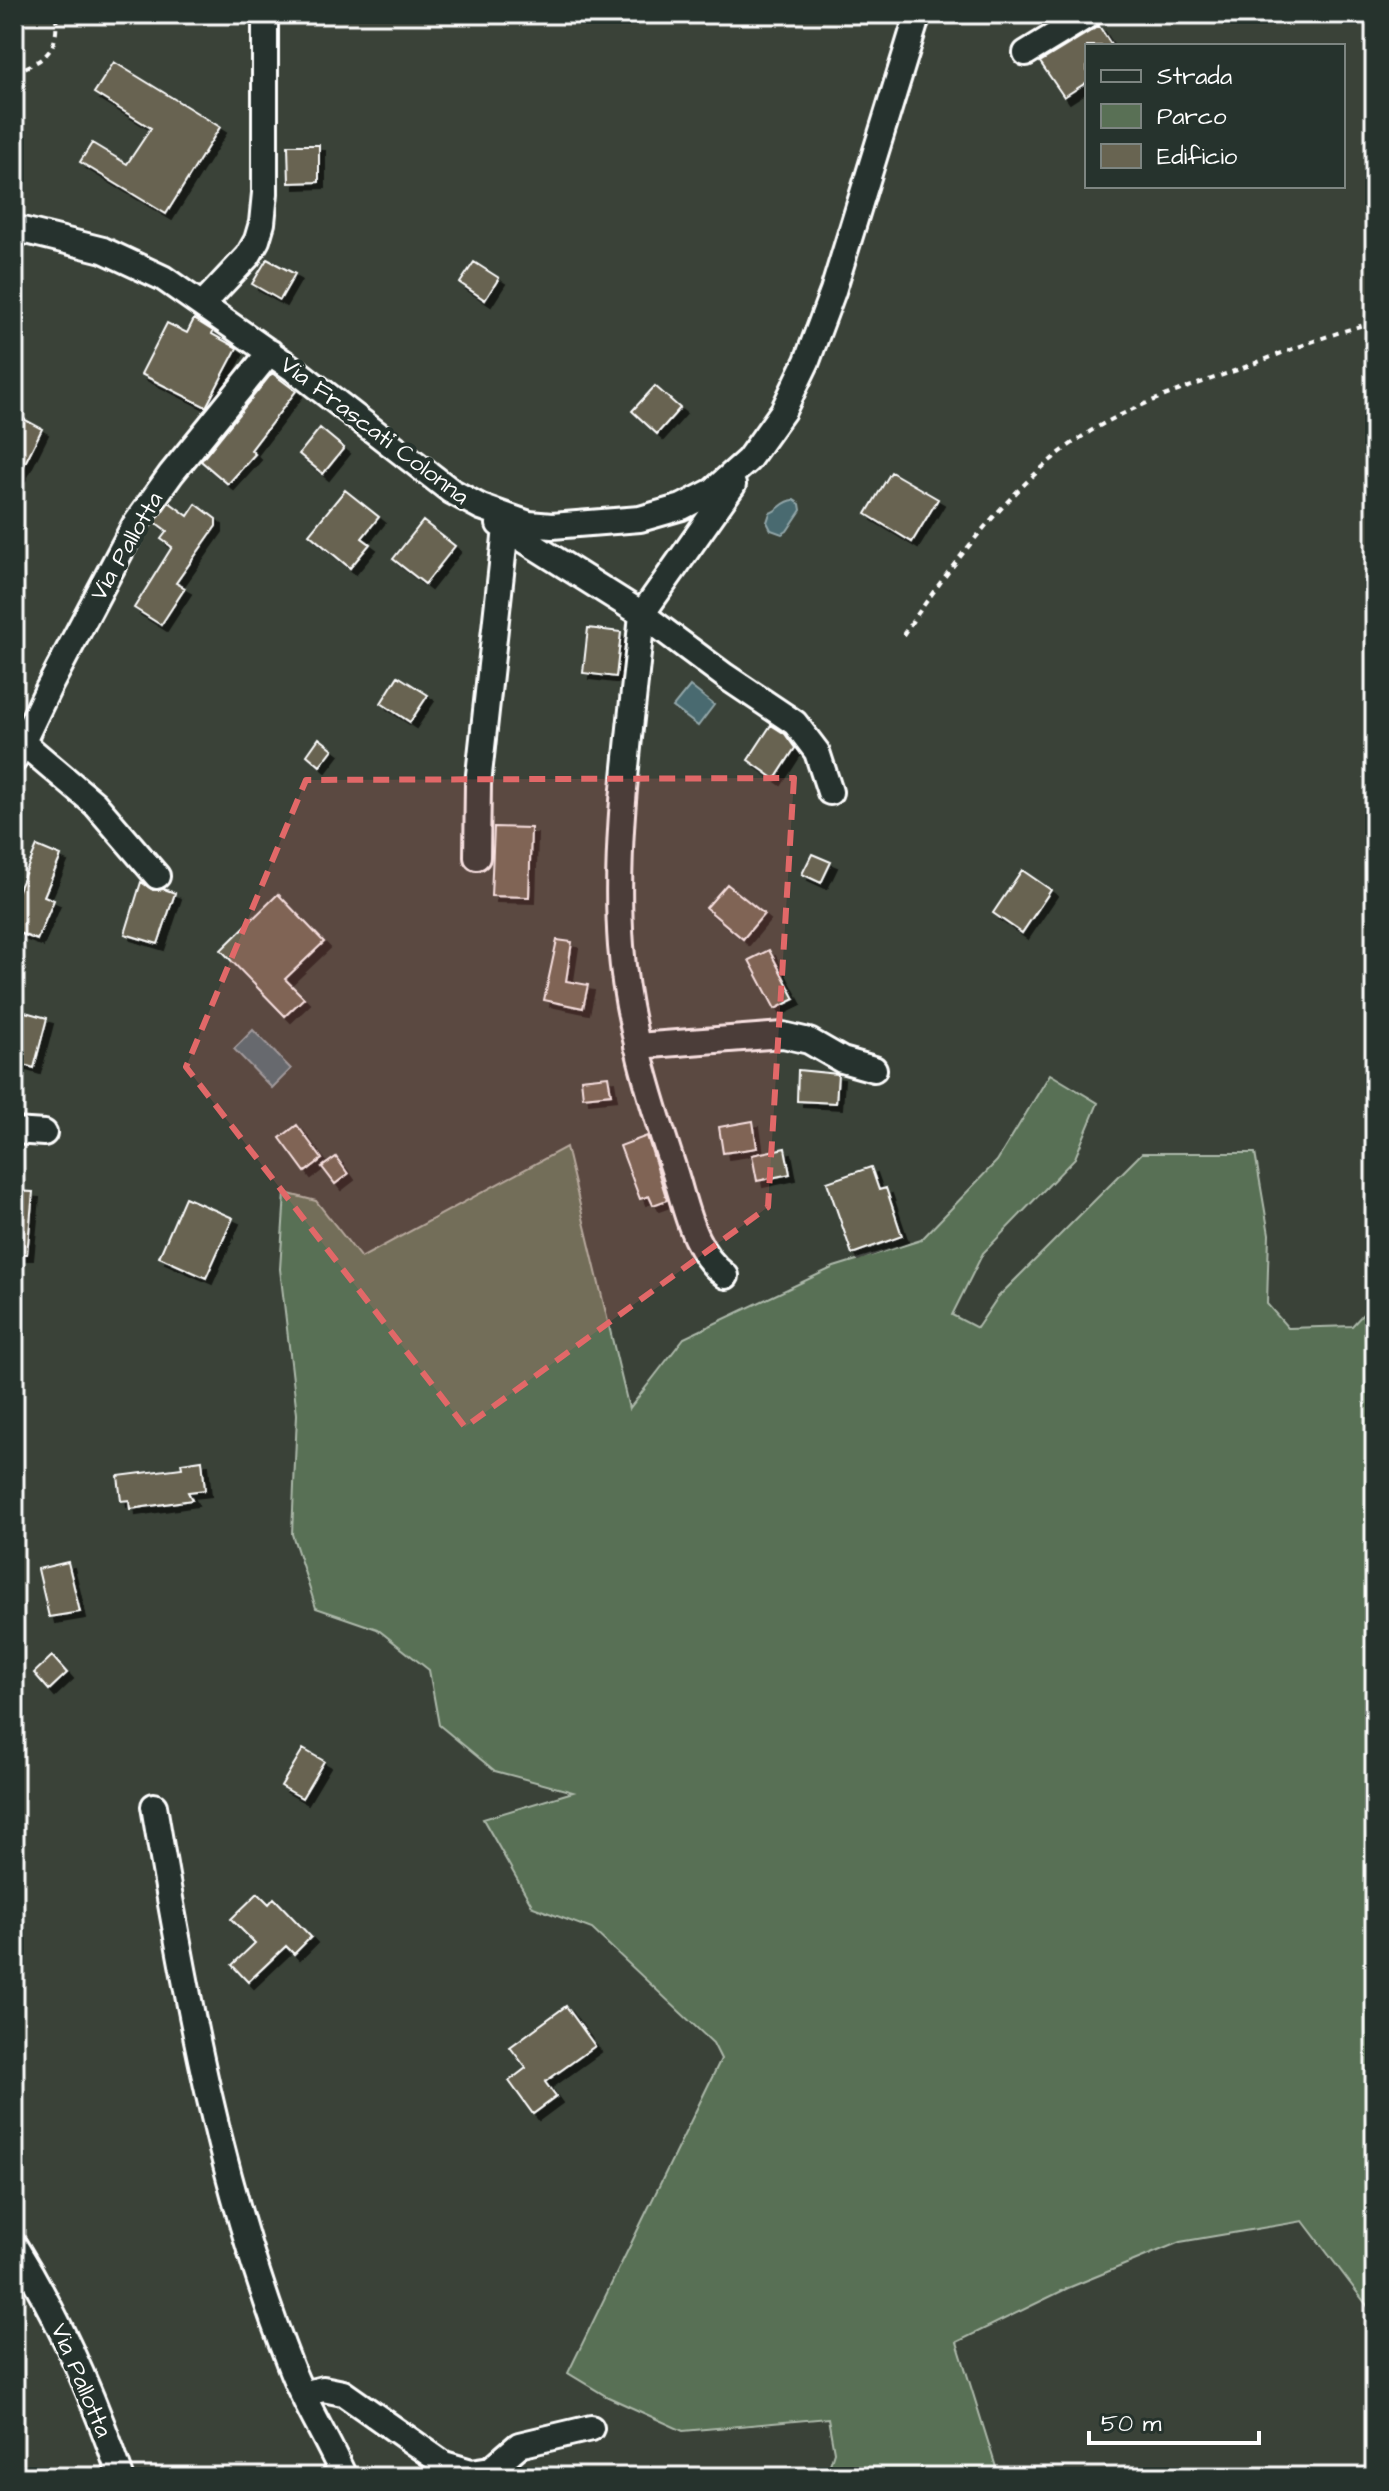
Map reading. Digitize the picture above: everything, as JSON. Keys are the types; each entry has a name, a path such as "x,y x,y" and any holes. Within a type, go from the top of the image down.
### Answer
{"street":[{"path":"203,304 248,256 262,223 265,193 265,14"},
{"name":"Via Frascati Colonna","path":"14,228 75,241 115,254 163,278 270,352 451,491 481,507 529,524 564,527 640,519 682,507 713,491 742,466 776,422 803,370 824,317 918,14"},
{"path":"1026,53 1090,14"},
{"name":"Via Pallotta","path":"18,751 134,526 171,474 270,352"},
{"path":"726,1276 713,1265 698,1244 650,1098 637,1046 624,973 619,896 621,846 642,614 776,422"},
{"path":"451,491 642,614 795,723 817,752 830,792"},
{"path":"477,857 478,784 506,528"},
{"path":"18,751 95,804 157,876"},
{"path":"637,1046 783,1035 809,1041 842,1060 874,1069"},
{"path":"14,1131 44,1133"},
{"path":"154,1806 183,1973 220,2149 268,2301 303,2394 344,2477"},
{"name":"Via Pallotta","path":"14,2245 78,2363 121,2477"},
{"path":"303,2394 323,2389 343,2393 444,2464 471,2472 491,2469 519,2445 591,2428"}],"path":[{"path":"14,72 34,64 51,50 57,32 56,14"},
{"path":"903,635 937,585 1013,498 1054,457 1080,438 1151,402 1320,339 1375,322"}],"highlighted area":[{"path":"794,778 768,1207 465,1427 186,1067 306,780"}],"green space":[{"path":"1050,1074 1098,1103 1075,1158 983,1253 952,1315 977,1328 998,1297 1142,1153 1255,1153 1269,1234 1267,1304 1288,1328 1352,1326 1375,1301 1375,2316 1303,2221 1180,2242 1068,2288 957,2342 999,2477 826,2477 834,2452 828,2418 683,2431 606,2396 568,2373 721,2059 713,2043 592,1929 533,1907 483,1819 573,1792 495,1771 439,1725 429,1670 377,1629 316,1608 292,1534 297,1414 280,1269 285,1193 316,1201 361,1258 566,1147 629,1409 684,1338 834,1267 921,1240 997,1161"}],"water":[{"path":"794,500 800,504 801,510 787,531 782,534 771,530 767,522 770,513"},
{"path":"690,686 714,705 698,726 673,707"},
{"path":"253,1030 291,1069 272,1088 234,1049"}],"building":[{"path":"1099,26 1111,44 1085,44 1085,83 1064,97 1040,62"},
{"path":"114,62 220,127 166,214 80,162 92,143 127,164 151,128 94,93"},
{"path":"288,145 319,145 319,182 289,183"},
{"path":"267,259 295,274 280,300 252,284"},
{"path":"474,262 499,278 485,300 460,283"},
{"path":"194,319 237,348 206,407 141,374 167,323 187,333"},
{"path":"272,373 296,391 251,450 255,454 228,484 201,461"},
{"path":"655,386 680,408 657,434 632,411"},
{"path":"20,417 42,429 14,485 14,429"},
{"path":"320,428 344,448 323,474 299,454"},
{"path":"891,472 938,499 912,542 866,514"},
{"path":"345,490 379,517 362,538 370,544 350,568 309,534"},
{"path":"169,502 188,516 196,504 216,519 216,526 176,583 185,588 161,625 134,608 172,547 161,539 167,531 155,522"},
{"path":"423,521 455,546 425,584 393,559"},
{"path":"588,628 621,632 616,677 583,673"},
{"path":"398,676 428,695 410,722 381,703"},
{"path":"771,725 785,734 795,748 775,779 748,760"},
{"path":"319,738 333,749 320,766 307,755"},
{"path":"494,827 531,828 529,897 491,896"},
{"path":"37,846 61,856 44,896 54,900 37,940 14,931 14,899"},
{"path":"812,854 831,862 821,883 802,874"},
{"path":"1022,870 1051,890 1022,933 993,913"},
{"path":"141,882 153,890 164,889 175,893 158,944 125,934"},
{"path":"727,884 764,914 743,939 706,908"},
{"path":"278,894 324,942 285,979 304,998 285,1016 221,950"},
{"path":"557,940 572,942 566,981 588,985 583,1008 544,1000"},
{"path":"769,950 795,999 775,1009 749,960"},
{"path":"14,1009 47,1018 34,1068 14,1062"},
{"path":"798,1070 838,1074 836,1103 797,1101"},
{"path":"608,1076 611,1094 583,1097 581,1079"},
{"path":"753,1121 757,1148 723,1153 719,1127"},
{"path":"297,1125 322,1159 305,1172 280,1138"},
{"path":"647,1136 667,1200 653,1205 649,1196 640,1199 620,1146"},
{"path":"785,1148 790,1174 757,1181 752,1155"},
{"path":"336,1157 348,1174 335,1184 322,1167"},
{"path":"871,1167 879,1190 886,1188 902,1236 852,1254 827,1182"},
{"path":"14,1191 33,1192 27,1254 14,1254"},
{"path":"185,1197 233,1218 206,1278 159,1257"},
{"path":"202,1460 205,1490 188,1492 192,1500 130,1509 129,1500 121,1501 118,1476 182,1468 181,1463"},
{"path":"68,1562 80,1612 49,1617 38,1569"},
{"path":"52,1656 67,1673 49,1690 34,1673"},
{"path":"303,1749 324,1761 302,1798 281,1786"},
{"path":"258,1893 269,1904 274,1898 311,1937 294,1954 286,1946 248,1982 232,1965 255,1943 231,1919"},
{"path":"566,2006 595,2046 545,2082 556,2097 533,2114 509,2081 526,2068 510,2047"}]}
